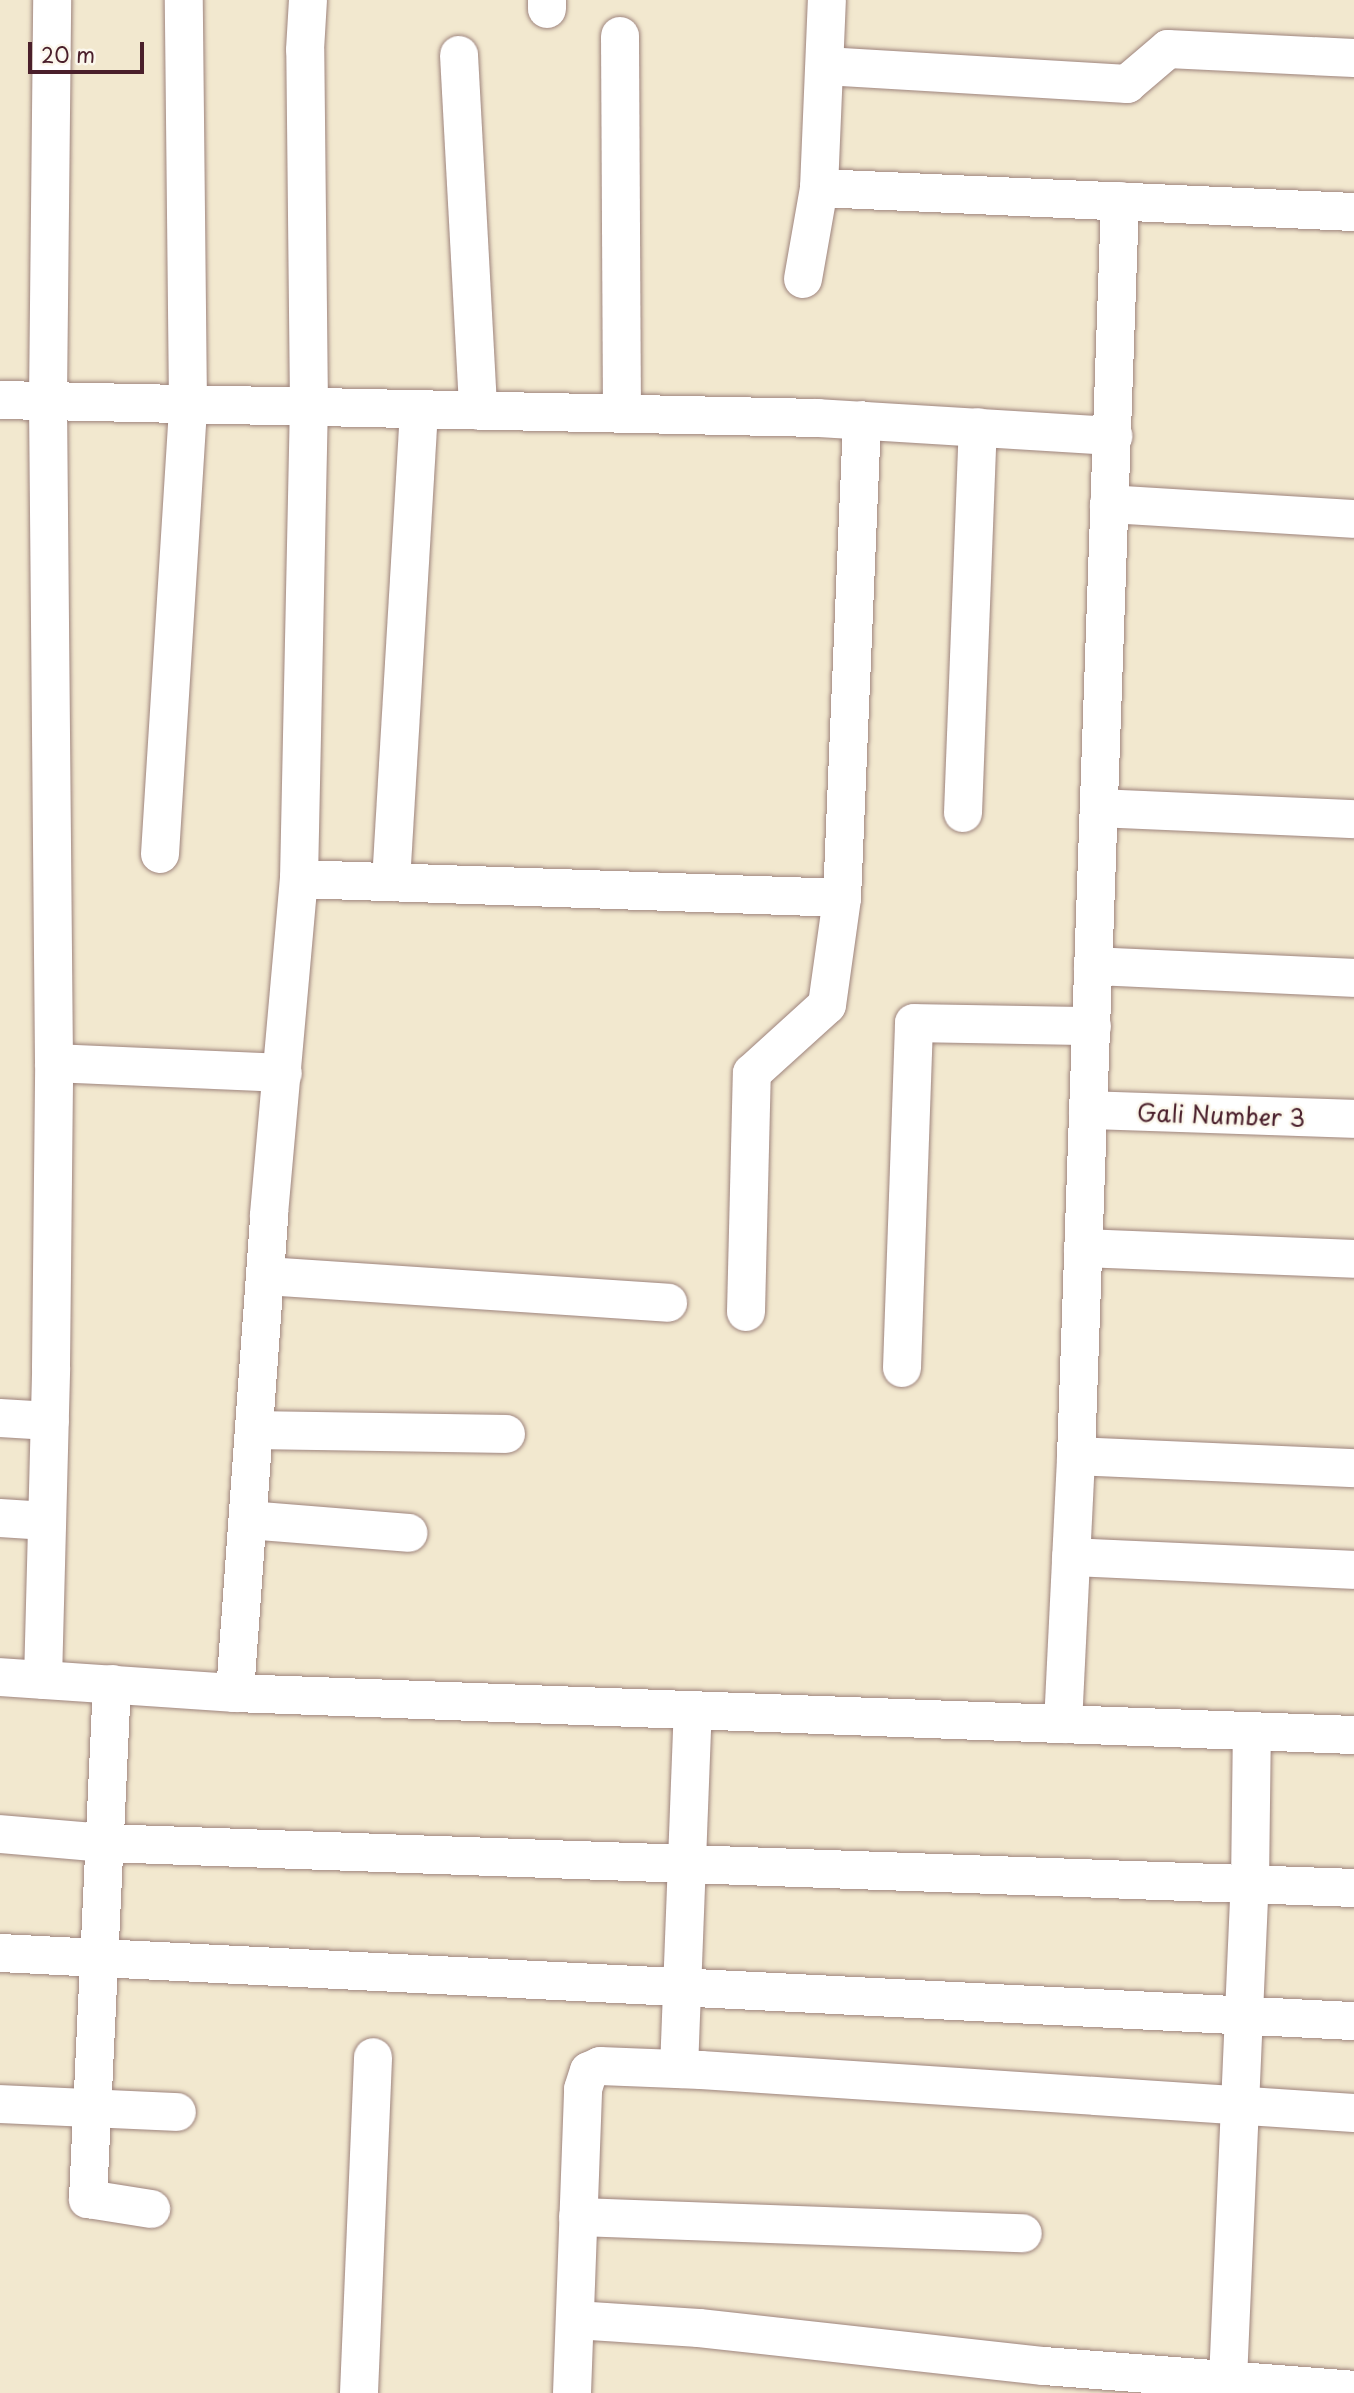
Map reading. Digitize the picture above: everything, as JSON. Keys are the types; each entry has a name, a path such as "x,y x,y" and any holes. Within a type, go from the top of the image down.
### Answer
{"street":[{"path":"43,1680 50,1420 54,1063 48,400 52,0"},
{"path":"160,854 188,405 184,0"},
{"path":"235,1693 299,879 309,407 305,50 308,0"},
{"path":"803,279 819,188 827,0"},
{"path":"620,36 622,413"},
{"path":"825,66 1127,84 1168,50 1354,58"},
{"path":"459,55 478,410"},
{"path":"819,188 1354,212"},
{"path":"1063,1724 1076,1456 1120,201"},
{"path":"0,400 863,420 1113,436"},
{"path":"391,882 419,410"},
{"path":"746,1312 752,1073 827,1005 842,898 863,420"},
{"path":"962,813 978,427"},
{"path":"1109,504 1354,519"},
{"path":"1099,808 1354,818"},
{"path":"299,879 842,898"},
{"path":"1093,966 1354,978"},
{"path":"902,1368 914,1023 1092,1026"},
{"path":"54,1063 283,1073"},
{"name":"Gali Number 3","path":"1088,1110 1354,1119"},
{"path":"1083,1248 1354,1259"},
{"path":"266,1276 668,1303"},
{"path":"0,1418 50,1420"},
{"path":"255,1430 506,1434"},
{"path":"1076,1456 1354,1468"},
{"path":"0,1518 47,1521"},
{"path":"248,1520 408,1533"},
{"path":"1071,1557 1354,1570"},
{"path":"0,1677 235,1693 1354,1735"},
{"path":"112,1685 90,2107 88,2199 151,2209"},
{"path":"679,2069 693,1710"},
{"path":"1228,2381 1238,2105 1245,2017 1250,1885 1252,1731"},
{"path":"0,1834 104,1843 1354,1888"},
{"path":"0,1953 1354,2021"},
{"path":"359,2393 373,2057"},
{"path":"572,2393 583,2089 589,2071 600,2066 1354,2113"},
{"path":"0,2104 177,2112"},
{"path":"578,2217 1023,2233"},
{"path":"575,2320 699,2328 1044,2366 1354,2390"}]}
